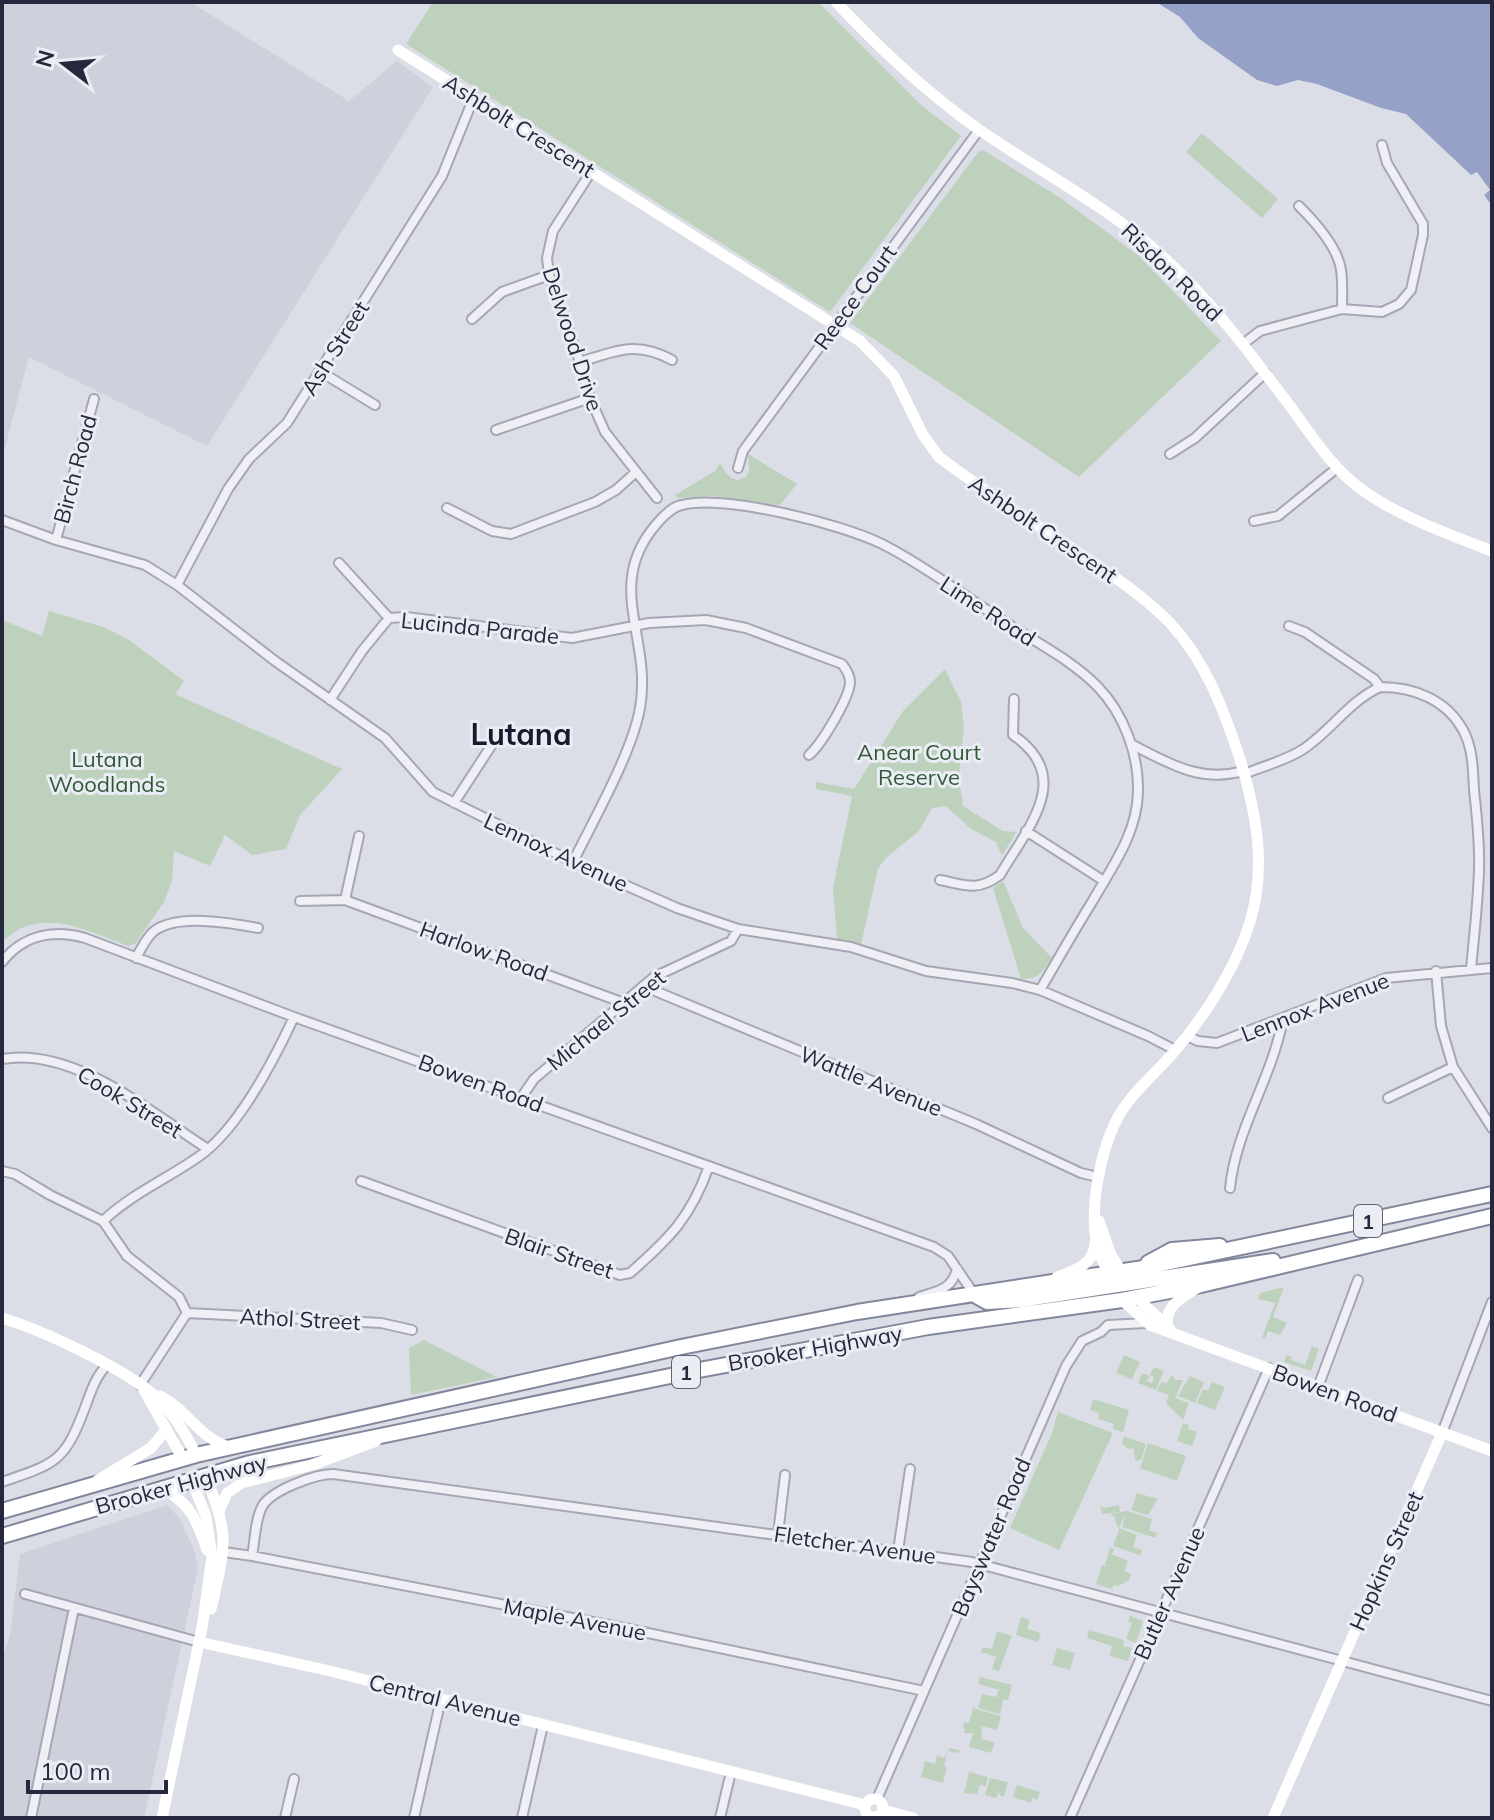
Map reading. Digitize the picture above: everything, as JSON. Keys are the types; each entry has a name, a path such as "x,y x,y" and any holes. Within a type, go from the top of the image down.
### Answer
{"highway":[{"name":"Brooker Highway","path":"2,1536 198,1477 285,1456 699,1370 928,1327 1121,1285 1137,1269 1172,1250 1194,1246 1256,1246 1492,1194"},
{"name":"Brooker Highway","path":"2,1511 189,1457 681,1347 891,1307 1031,1287 1201,1285 1492,1216"},
{"path":"975,1295 987,1302 1001,1301 1239,1265 1323,1257"},
{"path":"189,1457 198,1477"}],"street":[{"name":"Risdon Road","path":"836,2 889,56 979,130 1095,203 1141,238 1184,277 1243,344 1337,468 1365,492 1492,551"},
{"name":"Ashbolt Crescent","path":"398,50 860,341 894,376 923,435 939,457 1114,577 1169,622 1192,651 1213,686 1244,772 1257,831 1256,898 1235,958 1187,1036 1120,1115 1098,1177 1095,1235 1099,1253 1121,1285"},
{"name":"Ash Street","path":"177,585 228,489 249,459 287,423 442,176 474,97"},
{"name":"Reece Court","path":"738,468 743,451 979,130"},
{"path":"1243,344 1260,331 1342,309 1387,311 1399,304 1411,290 1423,224 1387,163 1382,145"},
{"name":"Delwood Drive","path":"591,172 553,231 547,258 549,275 590,398 605,432 657,498"},
{"path":"1299,206 1315,222 1338,258 1342,274 1342,309"},
{"path":"472,319 502,292 549,275"},
{"path":"580,362 626,348 646,349 672,360"},
{"path":"321,372 375,405"},
{"path":"1170,454 1195,438 1265,373"},
{"path":"496,430 590,398"},
{"name":"Birch Road","path":"56,540 94,399"},
{"path":"1254,521 1278,516 1337,468"},
{"path":"447,508 492,531 511,534 595,502 616,490 636,472"},
{"name":"Lime Road","path":"573,862 633,737 640,708 643,681 630,586 633,564 651,531 679,505 699,503 771,510 883,544 1069,663 1098,686 1113,707 1133,745 1138,792 1135,818 1126,845 1040,990"},
{"name":"Lennox Avenue","path":"2,520 56,540 145,565 177,585 385,738 433,792 573,862 677,908 738,929 851,947 926,971 1040,990 1175,1050"},
{"name":"Lucinda Parade","path":"339,563 389,618"},
{"name":"Lucinda Parade","path":"330,700 362,651 389,618 406,617 572,638 676,620 724,622 842,664 850,682 847,693 818,748 809,755"},
{"path":"1289,626 1305,632 1374,679 1380,687"},
{"path":"1133,745 1188,772 1210,776 1244,772 1277,762 1304,748 1348,707 1380,687 1412,689 1444,707 1463,730 1472,762 1479,871 1471,969"},
{"path":"940,880 978,887 1000,875 1043,796 1044,777 1039,759 1030,747 1013,735 1014,699"},
{"path":"454,803 493,743"},
{"path":"1026,831 1104,881"},
{"path":"345,900 359,836"},
{"name":"Harlow Road","path":"300,901 345,900 624,1003"},
{"path":"136,958 154,931 177,922 227,922 258,928"},
{"name":"Michael Street","path":"521,1098 534,1079 643,986 666,970 731,941 738,929"},
{"name":"Bowen Road","path":"2,962 19,945 50,933 67,933 934,1247 948,1256 975,1295"},
{"name":"Lennox Avenue","path":"1187,1036 1217,1043 1386,978 1492,968"},
{"path":"1436,971 1441,1026 1453,1067 1492,1128"},
{"name":"Wattle Avenue","path":"643,986 976,1124 1081,1173 1098,1177"},
{"path":"103,1221 227,1133 282,1044 294,1017"},
{"path":"1230,1188 1233,1162 1279,1041 1283,1018"},
{"name":"Cook Street","path":"2,1059 45,1060 83,1071 208,1149"},
{"path":"1388,1098 1453,1067"},
{"name":"Blair Street","path":"361,1181 620,1275 630,1273 683,1222 709,1166"},
{"path":"2,1171 15,1174 103,1221 127,1256 179,1297 187,1313 144,1387"},
{"name":"Ashbolt Crescent","path":"1096,1213 1121,1285"},
{"path":"1031,1287 1088,1263 1093,1256 1095,1235"},
{"path":"891,1307 948,1287 957,1269"},
{"path":"1318,1387 1358,1280"},
{"name":"Bowen Road","path":"1121,1285 1146,1323 1492,1451"},
{"name":"Bowen Road","path":"1121,1285 1173,1331"},
{"path":"1173,1331 1167,1318 1170,1308 1201,1285"},
{"name":"Hopkins Street","path":"1273,1818 1442,1433 1492,1302"},
{"name":"Athol Street","path":"187,1313 381,1323 412,1330"},
{"path":"2,1318 27,1326 107,1365 180,1409 213,1441 232,1447"},
{"name":"Bayswater Road","path":"880,1805 924,1691 1066,1366 1078,1345 1109,1324 1146,1323"},
{"path":"2,1482 48,1465 61,1455 71,1443 91,1391 107,1365"},
{"name":"Butler Avenue","path":"1070,1818 1269,1368"},
{"path":"144,1387 166,1430 189,1457"},
{"path":"144,1387 172,1415 189,1457"},
{"path":"87,1486 151,1448 166,1430"},
{"path":"219,1511 227,1493 242,1483 322,1462 388,1437"},
{"path":"898,1551 910,1469"},
{"name":"Fletcher Avenue","path":"252,1556 265,1502 306,1479 325,1474 778,1534 978,1565 1492,1701"},
{"path":"778,1534 785,1475"},
{"path":"198,1477 219,1511 225,1536 211,1609 202,1628"},
{"path":"162,1818 202,1628 210,1571 211,1538 198,1477"},
{"path":"157,1489 177,1497 192,1512 208,1553 210,1571"},
{"name":"Maple Avenue","path":"224,1552 609,1625 924,1691"},
{"name":"Central Avenue","path":"25,1594 199,1642 731,1772 867,1813"},
{"path":"31,1818 74,1608"},
{"path":"414,1818 441,1699"},
{"path":"522,1818 543,1725"},
{"path":"720,1818 731,1772"},
{"path":"285,1818 294,1779"},
{"path":"867,1813 871,1799 913,1818"}],"shaded area":[{"path":"2,2 196,2 195,5 349,101 397,61 433,87 207,446 29,357 2,459"},
{"path":"167,1505 180,1519 194,1550 198,1568 144,1818 2,1818 2,1659 10,1636 20,1554"}],"green space":[{"path":"433,2 818,2 921,105 961,136 830,312 406,44"},
{"path":"1202,133 1278,199 1262,218 1186,152"},
{"path":"983,150 1062,199 1139,256 1221,341 1079,477 850,323 979,151"},
{"path":"748,454 797,484 780,505 713,496 678,498 675,495 715,471 720,463 731,477 738,480 746,477"},
{"name":"Lutana Woodlands","path":"49,611 103,627 129,640 184,681 175,694 342,769 300,815 286,849 252,855 225,835 210,866 174,851 172,881 164,902 135,944 128,946 77,927 50,923 24,927 2,941 2,620 42,636"},
{"name":"Anear Court Reserve","path":"945,669 961,702 964,726 959,778 963,806 1003,831 1016,832 1002,856 996,842 971,829 946,806 932,808 919,831 878,868 861,945 837,939 833,888 852,796 816,789 816,782 854,789 903,711"},
{"path":"1003,881 1023,928 1052,958 1043,971 1032,978 1021,979 993,888"},
{"path":"1284,1287 1273,1317 1287,1323 1280,1335 1268,1331 1265,1339 1262,1338 1275,1303 1258,1299 1260,1293"},
{"path":"424,1340 497,1377 411,1395 409,1348"},
{"path":"1312,1346 1319,1349 1311,1371 1284,1362 1286,1355 1305,1365"},
{"path":"1124,1355 1140,1362 1132,1379 1116,1373"},
{"path":"1154,1367 1164,1371 1156,1390 1138,1383 1142,1373 1150,1376 1147,1381 1152,1383 1154,1377 1150,1375"},
{"path":"1171,1375 1176,1380 1183,1380 1175,1398 1189,1403 1183,1420 1166,1403 1169,1395 1157,1391 1161,1382 1167,1383"},
{"path":"1190,1376 1204,1382 1195,1403 1178,1396"},
{"path":"1212,1382 1225,1387 1215,1410 1197,1403 1203,1389 1208,1391"},
{"path":"1093,1399 1129,1410 1123,1432 1113,1429 1114,1424 1098,1419 1099,1413 1090,1410"},
{"path":"1058,1412 1113,1433 1059,1550 1010,1528 1052,1433"},
{"path":"1183,1423 1197,1432 1192,1446 1177,1441"},
{"path":"1124,1436 1146,1444 1141,1460 1136,1461 1133,1448 1128,1449 1122,1443"},
{"path":"1148,1443 1186,1456 1177,1481 1140,1468"},
{"path":"1137,1493 1158,1499 1148,1515 1131,1510"},
{"path":"1100,1504 1103,1508 1119,1505 1120,1512 1102,1514"},
{"path":"1127,1511 1152,1519 1149,1530 1157,1533 1155,1538 1122,1527 1126,1512 1119,1528 1137,1535 1133,1547 1142,1550 1140,1555 1113,1546 1119,1530 1114,1516 1109,1515"},
{"path":"1110,1548 1114,1549 1112,1554 1128,1561 1124,1571 1131,1574 1129,1580 1114,1585 1112,1589 1096,1584 1102,1565 1109,1566 1105,1564"},
{"path":"1130,1616 1143,1621 1136,1643 1126,1639 1132,1623 1128,1621"},
{"path":"1021,1617 1030,1620 1027,1629 1041,1633 1038,1642 1016,1635"},
{"path":"1089,1630 1124,1640 1123,1646 1132,1648 1128,1661 1110,1656 1112,1646 1087,1638"},
{"path":"997,1631 1012,1636 999,1671 992,1669 996,1657 981,1652 983,1647 992,1649"},
{"path":"1057,1648 1075,1653 1070,1670 1052,1665"},
{"path":"980,1677 1012,1685 1008,1700 1003,1699 1000,1714 978,1708 982,1694 996,1697 998,1691 1003,1691 978,1684"},
{"path":"973,1708 1001,1716 997,1730 981,1726 982,1739 995,1743 991,1753 969,1747 973,1733 964,1733 963,1728 964,1722 969,1723"},
{"path":"948,1752 943,1783 921,1777 925,1761 935,1764 937,1756 944,1758"},
{"path":"969,1772 988,1777 986,1786 980,1785 977,1794 964,1793"},
{"path":"990,1778 1008,1782 1004,1797 999,1792 996,1798 985,1795"},
{"path":"1017,1785 1040,1792 1037,1800 1032,1798 1031,1803 1013,1797"}],"water":[{"path":"1156,2 1492,2 1492,206 1484,195 1490,190 1477,172 1471,175 1406,114 1317,84 1298,80 1277,86 1257,80 1198,38 1180,17"}],"district":[{"name":"Lutana","path":"521,734"}]}
